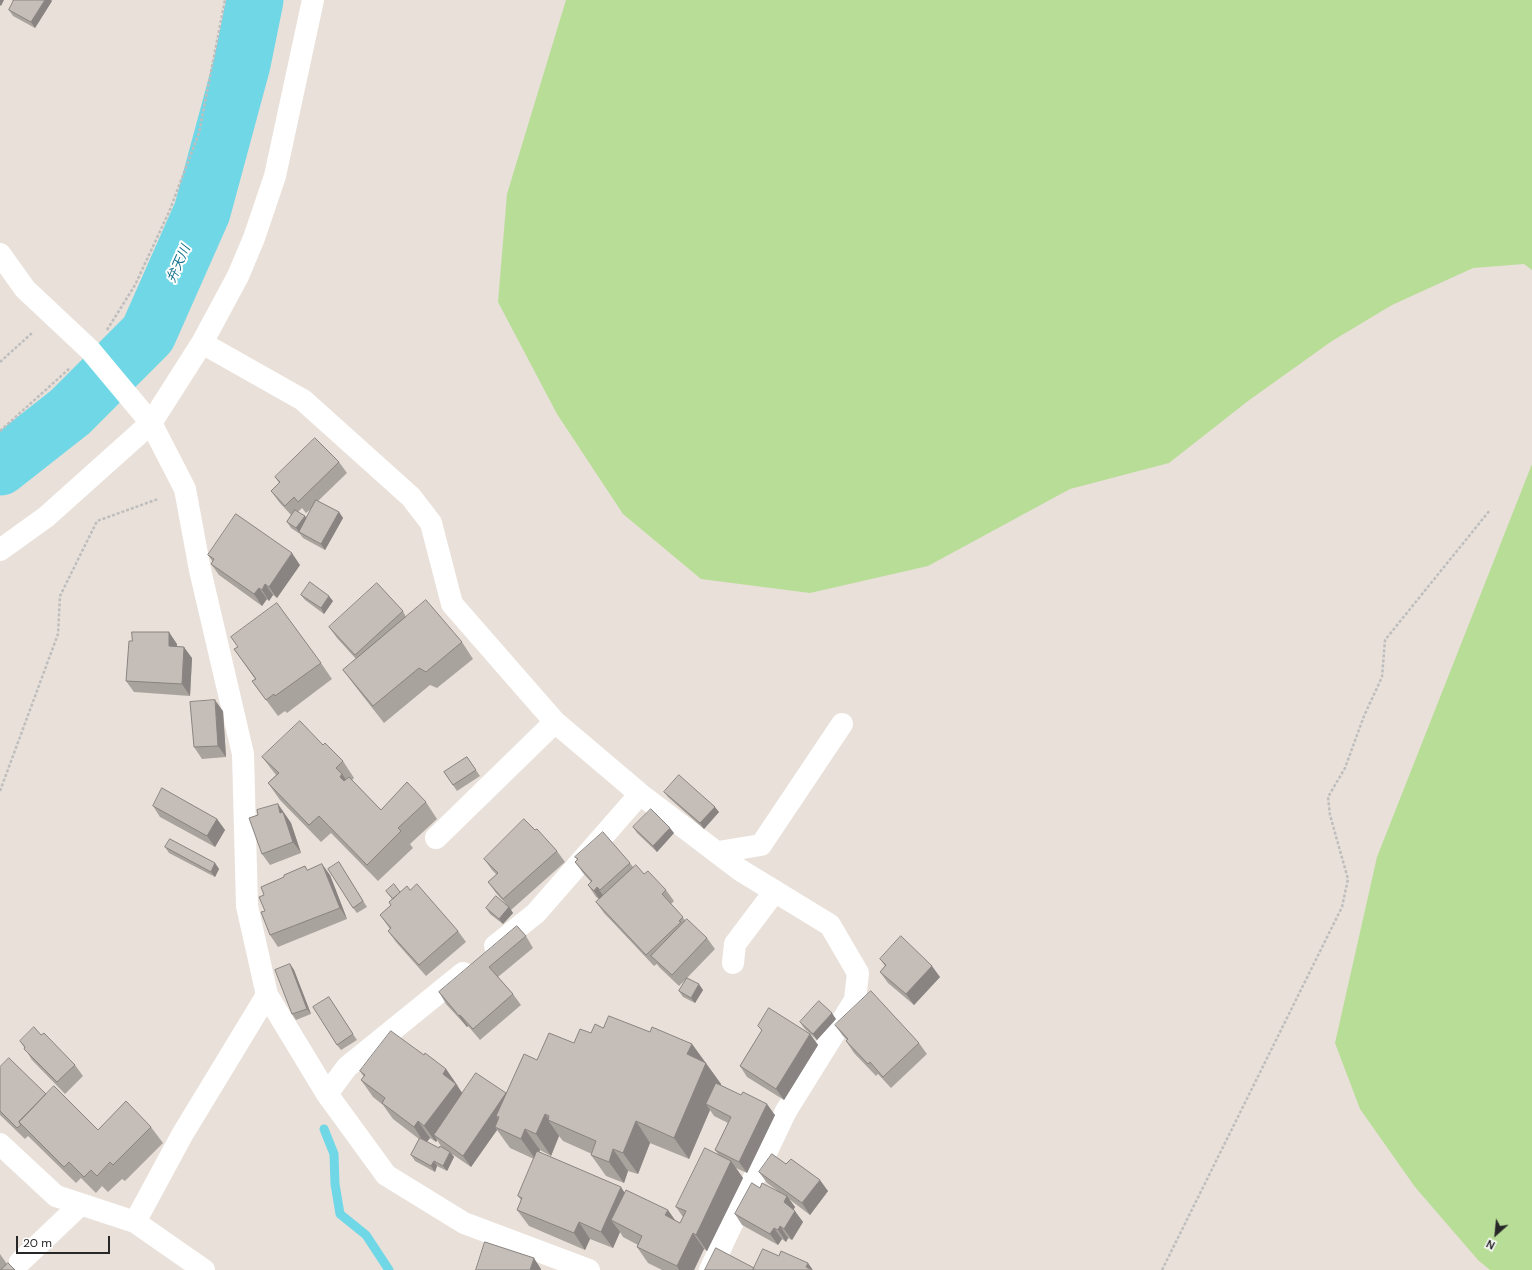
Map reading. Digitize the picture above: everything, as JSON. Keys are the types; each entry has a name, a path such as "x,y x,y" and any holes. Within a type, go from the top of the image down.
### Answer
{"street":[{"path":"0,550 46,517 151,423 202,343 238,276 254,238 275,176 312,0"},
{"path":"0,254 25,289 90,350 151,423 185,489 200,570 243,754 247,906 268,995 327,1094 386,1175 464,1223 589,1270"},
{"path":"202,343 303,400 411,497 431,523 452,604 555,722 640,794 740,870 830,925 858,973 855,1000 786,1111 710,1270"},
{"path":"436,838 555,722"},
{"path":"718,852 761,845 842,724"},
{"path":"327,1094 347,1067 536,912 640,794"},
{"path":"733,962 735,944 775,891"},
{"path":"135,1222 182,1135 268,995"},
{"path":"0,1144 56,1196 135,1222 204,1270"},
{"path":"20,1262 80,1205"}],"path":[{"path":"0,431 90,350 108,329 135,285 169,212 199,133 225,0"},
{"path":"0,362 52,315"},
{"path":"0,791 58,634 60,596 97,521 185,489"},
{"path":"1162,1270 1342,907 1348,879 1330,815 1328,797 1345,768 1364,716 1382,677 1385,640 1490,510"}],"green space":[{"path":"566,0 1532,0 1532,270 1524,264 1473,268 1392,305 1332,341 1248,401 1169,463 1070,489 928,566 810,593 701,579 623,514 557,414 498,302 507,194"},
{"path":"1532,464 1532,1270 1490,1270 1478,1260 1415,1187 1360,1109 1335,1043 1377,857"}],"building":[{"path":"14,0 45,0 31,22 9,10"},
{"path":"315,438 339,462 298,502 294,497 285,506 271,491 280,482 275,477"},
{"path":"316,500 339,512 321,544 299,532"},
{"path":"295,510 305,516 296,528 287,522"},
{"path":"236,514 292,553 269,587 265,584 262,590 259,588 254,594 211,564 214,559 208,555"},
{"path":"310,582 329,596 321,608 301,595"},
{"path":"377,583 403,611 355,655 329,627"},
{"path":"426,600 462,642 426,672 419,668 373,706 343,670"},
{"path":"277,603 321,663 275,696 274,694 266,700 252,681 256,679 234,649 238,647 231,637"},
{"path":"132,632 169,632 169,646 184,647 182,684 126,681 129,641 132,641"},
{"path":"215,700 218,746 194,747 190,702"},
{"path":"300,721 323,745 325,743 343,761 336,768 342,774 340,777 344,781 349,777 381,810 407,782 426,802 398,828 401,831 367,865 319,816 309,825 268,783 279,773 262,757"},
{"path":"467,757 476,770 453,785 444,772"},
{"path":"679,775 715,807 700,823 664,792"},
{"path":"162,788 217,819 207,836 153,806"},
{"path":"278,804 280,813 283,812 293,842 262,854 249,818 258,815 257,810"},
{"path":"651,809 670,828 653,846 633,827"},
{"path":"524,819 535,830 537,829 557,851 503,899 488,882 498,873 484,859"},
{"path":"603,832 630,863 600,890 597,887 594,891 588,885 592,881 575,862 578,859 575,857"},
{"path":"170,839 215,863 211,872 165,847"},
{"path":"339,862 363,901 353,908 328,869"},
{"path":"322,864 340,908 270,935 261,912 265,911 259,897 264,895 261,887 305,866 307,870"},
{"path":"636,865 644,874 648,871 666,890 662,894 683,917 679,921 681,922 646,955 596,902"},
{"path":"394,884 400,892 393,899 386,891"},
{"path":"417,884 458,931 419,965 388,931 391,928 380,915 391,905 389,902 407,886 410,890"},
{"path":"496,896 509,907 499,919 486,908"},
{"path":"687,919 707,938 672,975 651,956"},
{"path":"517,926 526,936 489,967 513,994 473,1029 460,1015 459,1016 439,992"},
{"path":"901,936 932,966 906,994 880,972 886,965 880,959"},
{"path":"290,964 307,1009 292,1014 275,970"},
{"path":"687,978 699,984 691,998 679,991"},
{"path":"871,991 919,1043 883,1077 870,1062 868,1064 846,1041 848,1039 835,1025"},
{"path":"329,997 353,1034 337,1045 313,1007"},
{"path":"819,1001 832,1013 813,1034 800,1022"},
{"path":"769,1008 810,1034 776,1089 740,1066 762,1030 758,1026"},
{"path":"609,1016 650,1032 652,1027 692,1044 687,1054 706,1063 674,1138 636,1121 623,1153 613,1149 609,1162 591,1155 596,1141 548,1120 549,1116 545,1114 536,1134 525,1129 521,1139 495,1127 499,1117 496,1116 524,1054 537,1060 549,1033 574,1043 580,1029 591,1033 595,1024 603,1028"},
{"path":"34,1027 41,1035 44,1033 75,1065 57,1082 24,1049 25,1047 20,1041"},
{"path":"391,1031 424,1055 425,1053 446,1069 443,1074 456,1084 424,1126 418,1121 414,1127 382,1103 385,1098 361,1080 365,1075 360,1071"},
{"path":"9,1058 46,1094 19,1122 21,1125 17,1128 0,1111 0,1067"},
{"path":"476,1073 506,1093 463,1156 434,1135"},
{"path":"716,1083 741,1095 743,1092 767,1104 739,1162 715,1150 731,1117 706,1104"},
{"path":"54,1086 98,1130 126,1101 151,1127 113,1165 110,1162 97,1176 91,1170 84,1177 69,1162 64,1167 19,1122"},
{"path":"420,1138 439,1148 440,1146 450,1152 443,1166 434,1161 431,1166 411,1155"},
{"path":"705,1148 731,1161 696,1235 693,1233 677,1266 637,1247 642,1236 611,1220 626,1190 668,1210 665,1215 680,1223 686,1211 676,1207"},
{"path":"537,1151 621,1187 601,1232 579,1222 574,1233 517,1210 522,1198 518,1196"},
{"path":"772,1154 786,1164 791,1159 820,1180 802,1203 759,1172"},
{"path":"752,1183 760,1188 762,1183 787,1196 784,1202 795,1211 784,1229 780,1226 778,1230 774,1228 770,1234 735,1214"},
{"path":"485,1242 534,1258 530,1270 476,1270"},
{"path":"716,1248 754,1268 753,1270 705,1270"},
{"path":"763,1249 779,1256 781,1251 808,1263 806,1267 812,1270 753,1270"},
{"path":"8,1263 15,1270 1,1270"}],"waterway":[{"name":"弁天川","path":"0,467 70,412 148,334 202,212 242,64 255,0"},
{"path":"324,1129 334,1154 335,1184 340,1214 366,1235 389,1270"}]}
